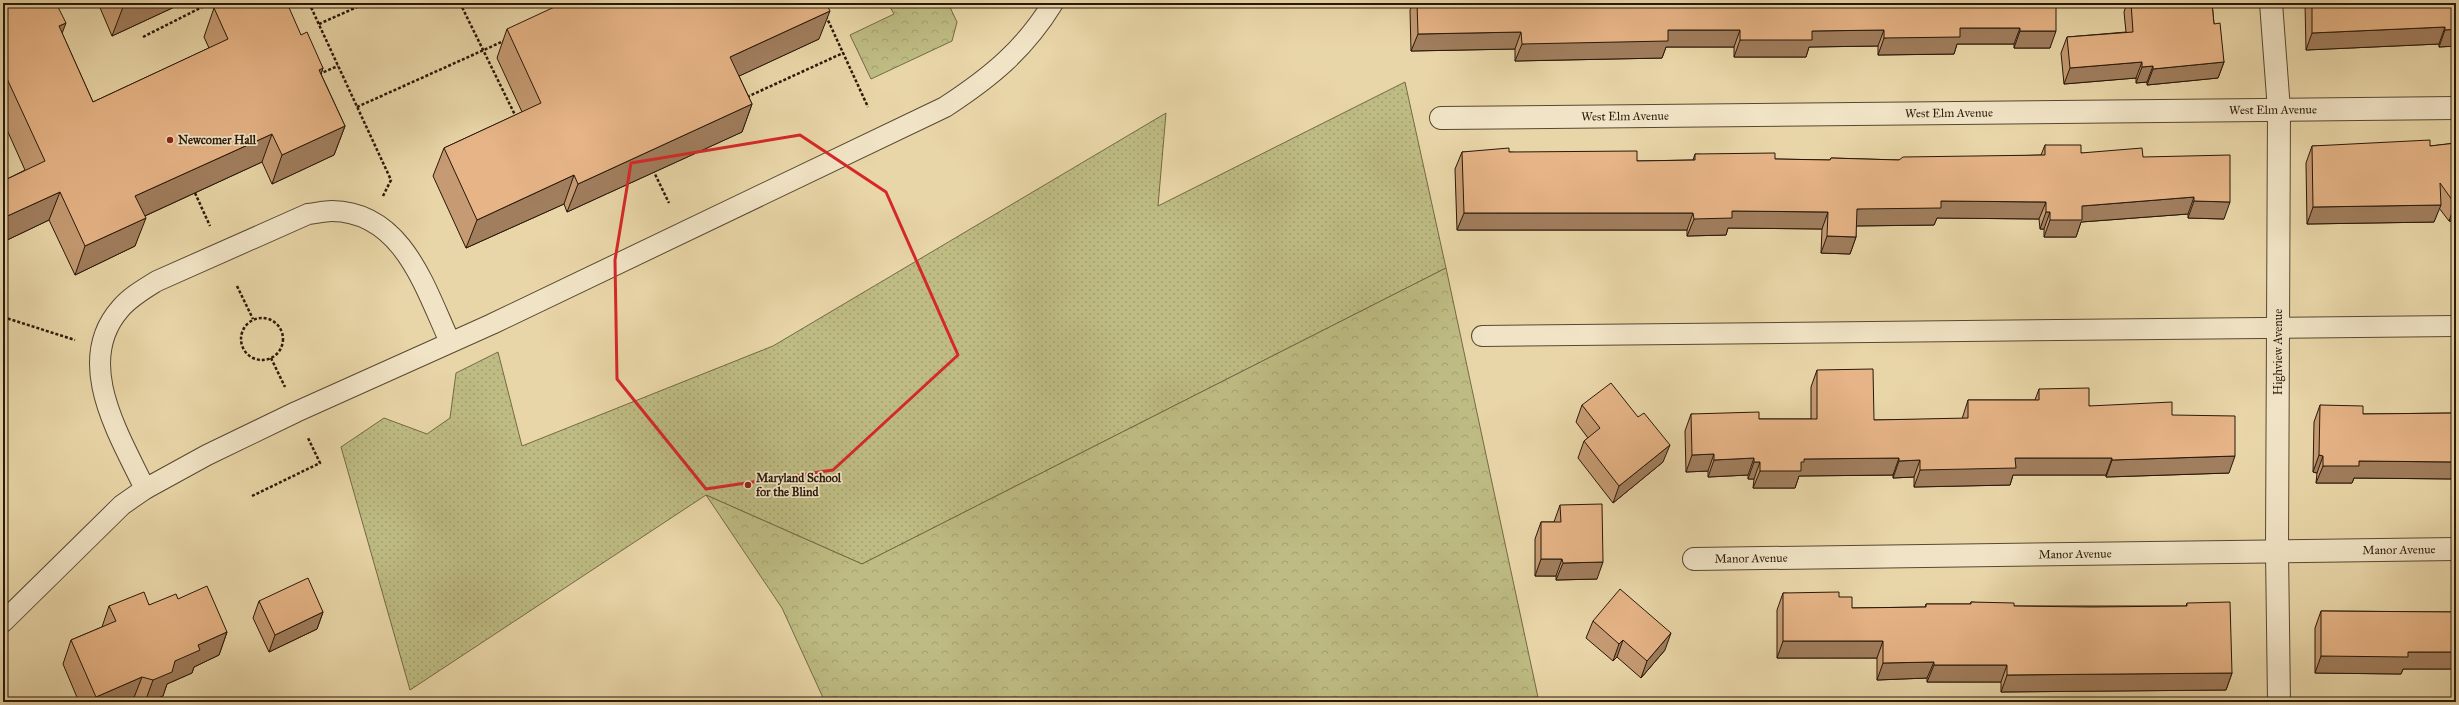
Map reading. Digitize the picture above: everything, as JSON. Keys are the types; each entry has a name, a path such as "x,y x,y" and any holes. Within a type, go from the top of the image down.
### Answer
{"street":[{"name":"Highview Avenue","path":"2271,3 2279,110 2279,327 2276,552 2279,702"},
{"name":"West Elm Avenue","path":"1442,118 2456,108"},
{"name":"Manor Avenue","path":"1694,559 2456,549"}],"lane":[{"path":"3,622 122,505 145,489 207,455 450,342 500,321 945,107 982,83 1013,56 1041,23 1054,3"},
{"path":"145,489 110,414 104,396 101,375 101,350 108,328 120,309 138,293 157,282 308,214 332,211 358,215 378,225 397,239 420,276 450,342"},
{"path":"1482,336 2456,326"}],"path":[{"path":"143,37 210,3"},
{"path":"309,3 391,180 382,198"},
{"path":"319,24 366,3"},
{"path":"460,3 517,121"},
{"path":"823,10 868,106"},
{"path":"357,107 510,38"},
{"path":"743,99 843,53"},
{"path":"312,77 338,66"},
{"path":"650,163 669,203"},
{"path":"194,193 211,227"},
{"path":"237,286 253,319"},
{"path":"3,317 82,343"},
{"path":"264,318 274,321 281,330 283,340 280,351 271,358 260,360 250,356 243,348 241,337 244,327 253,319 264,318"},
{"path":"271,358 286,389"},
{"path":"252,496 320,464 307,436"}],"highlighted area":[{"path":"800,135 886,192 958,355 833,470 706,489 617,379 615,260 631,163"}],"green space":[{"path":"888,3 948,3 957,22 952,41 871,79 850,35 894,14"},
{"path":"1405,82 1446,268 862,564 706,495 410,690 341,447 384,418 427,434 450,418 456,373 498,352 522,446 773,346 1166,113 1158,206"},
{"path":"1446,268 1539,702 825,702 782,608 706,495 862,564"}],"building":[{"name":"Newcomer Hall","path":"3,3 56,3 66,23 59,26 93,102 228,39 214,8 225,3 287,3 301,35 307,32 323,68 319,70 345,126 282,155 272,134 135,196 146,218 85,246 60,192 3,218 3,181 45,161 3,70"},
{"path":"121,3 132,3 123,7"},
{"path":"563,3 826,3 830,11 730,57 752,104 578,184 574,175 477,220 444,148 541,103 507,29"},
{"path":"1417,3 2056,3 2056,31 2020,31 2020,28 1960,28 1960,37 1884,38 1884,30 1812,31 1812,40 1740,40 1740,30 1668,30 1668,41 1522,44 1521,32 1418,34"},
{"path":"2131,3 2212,3 2214,24 2220,23 2224,62 2153,69 2153,66 2142,67 2142,62 2070,68 2067,37 2133,32"},
{"path":"2312,3 2456,3 2456,29 2445,30 2445,27 2312,33"},
{"path":"2430,140 2430,146 2456,143 2456,204 2440,183 2441,205 2313,207 2312,146"},
{"path":"2045,145 2081,145 2081,153 2142,148 2143,157 2230,155 2230,202 2194,201 2194,197 2082,206 2082,220 2050,220 2050,212 2046,212 2046,202 1941,201 1941,208 1857,209 1856,237 1827,236 1828,212 1732,211 1732,218 1694,219 1693,213 1464,213 1462,152 1509,148 1509,152 1637,151 1637,161 1695,160 1695,154 1775,153 1775,159 1830,160 1831,158 1899,160 1903,157 2045,155"},
{"path":"1873,369 1874,420 1968,418 1968,400 2039,400 2039,389 2089,388 2089,406 2172,402 2172,415 2235,416 2235,456 2112,460 2112,458 2015,458 2016,468 1920,470 1920,460 1899,461 1899,458 1804,459 1804,462 1801,462 1801,471 1760,471 1760,462 1754,462 1754,458 1714,460 1714,454 1692,455 1691,414 1759,412 1759,419 1817,419 1817,370"},
{"path":"1611,383 1638,417 1644,413 1670,445 1619,486 1584,441 1600,428 1582,405"},
{"path":"2320,405 2363,406 2363,414 2456,413 2456,462 2359,461 2359,466 2323,466 2323,456 2319,455"},
{"path":"1602,504 1603,562 1563,563 1562,559 1541,559 1541,522 1561,522 1560,505"},
{"path":"308,578 323,612 275,635 259,601"},
{"path":"207,586 227,632 198,645 200,650 175,661 172,672 153,680 142,677 96,697 71,640 116,621 109,606 144,592 149,605 176,594 178,599"},
{"path":"1620,589 1671,633 1647,661 1623,640 1619,644 1593,621"},
{"path":"1839,592 1839,597 1852,597 1852,608 1926,607 1926,604 1971,604 1971,602 2014,603 2014,606 2091,607 2187,606 2187,603 2230,602 2232,673 2007,675 2007,665 1934,665 1934,662 1883,663 1883,641 1783,641 1783,593"},
{"path":"2321,611 2456,612 2456,652 2408,652 2408,657 2321,656"}],"place":[{"name":"Newcomer Hall","path":"170,140"},
{"name":"Maryland School for the Blind","path":"748,485"}]}
